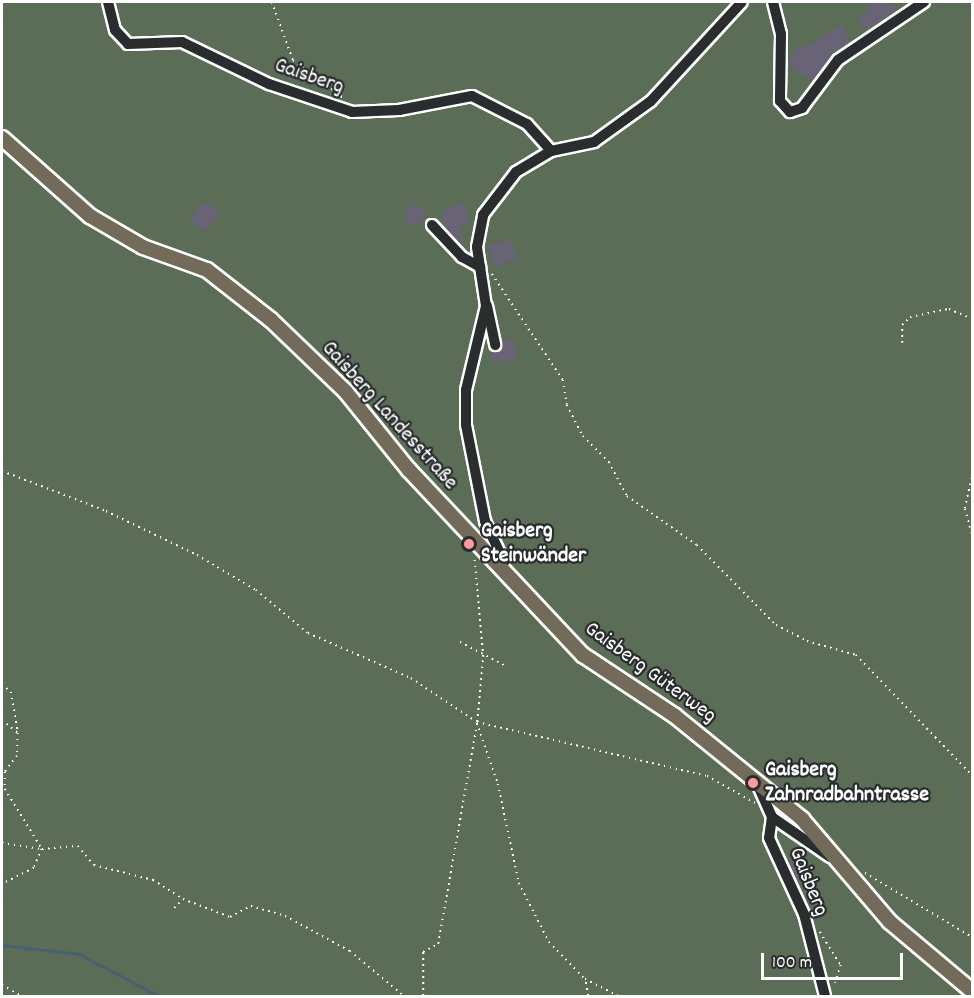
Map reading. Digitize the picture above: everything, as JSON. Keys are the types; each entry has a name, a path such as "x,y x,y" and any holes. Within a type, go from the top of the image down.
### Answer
{"main road":[{"name":"Gaisberg Landesstraße","path":"2,138 90,216 143,247 207,270 271,320 346,392 476,542"},
{"path":"476,542 501,569"},
{"name":"Gaisberg Güterweg","path":"501,569 583,655 675,716 810,827 890,922 972,990"}],"street":[{"name":"Gaisberg","path":"108,2 115,30 128,44 182,42 269,84 357,111 472,96 527,124 551,152"},
{"path":"495,345 479,264 479,230 492,199 516,172 551,152 594,142 651,101 742,2"},
{"path":"773,2 781,42 780,101 792,112 838,60 924,2"},
{"path":"432,225 462,257 479,264"},
{"path":"486,306 466,390 466,425 484,521 504,562 501,569"},
{"path":"755,780 772,816 844,867"},
{"name":"Gaisberg","path":"772,816 769,838 806,924 825,996"}],"path":[{"path":"272,2 293,60 330,83 357,111"},
{"path":"479,264 558,370 577,427 609,462 627,496 698,544 776,625 807,641 856,655 972,775"},
{"path":"902,344 902,325 910,317 949,309 972,319"},
{"path":"2,471 106,511 197,555 256,590 308,633 411,678 477,722 716,778 772,816"},
{"path":"972,478 965,509 972,534"},
{"path":"423,996 423,952 438,945 477,722 483,657 476,542"},
{"path":"460,642 483,657 506,666"},
{"path":"2,684 11,692 18,733 17,756 5,772 5,789 42,849"},
{"path":"2,720 18,733"},
{"path":"477,722 498,784 519,883 549,942 585,979 619,996"},
{"path":"2,843 42,849 78,846 94,865 153,880 183,899 230,917 251,906 285,916 350,951 404,996"},
{"path":"2,884 34,868 42,849"},
{"path":"862,872 972,937"},
{"path":"174,908 183,899"},
{"path":"806,924 819,931 839,961 835,983"},
{"path":"585,979 588,996"},
{"path":"2,985 22,996"}],"green space":[{"path":"2,2 972,2 972,996 2,996"}],"building":[{"path":"873,2 889,2 898,10 868,29 857,23"},
{"path":"842,24 850,43 813,80 792,69 788,60 800,45 805,48"},
{"path":"464,202 471,223 459,228 465,244 445,228 441,211"},
{"path":"209,204 220,213 206,232 189,219 201,205"},
{"path":"415,205 422,208 425,215 422,222 415,225 408,222 405,215 408,208"},
{"path":"510,239 517,259 494,266 488,246"},
{"path":"514,339 517,360 492,362 490,351 497,352 502,340"},
{"path":"798,857 813,876 800,885 789,864"}],"waterway":[{"path":"2,945 79,954 159,996"}],"place":[{"name":"Gaisberg Steinwänder","path":"469,544"},
{"name":"Gaisberg Zahnradbahntrasse","path":"753,783"}]}
